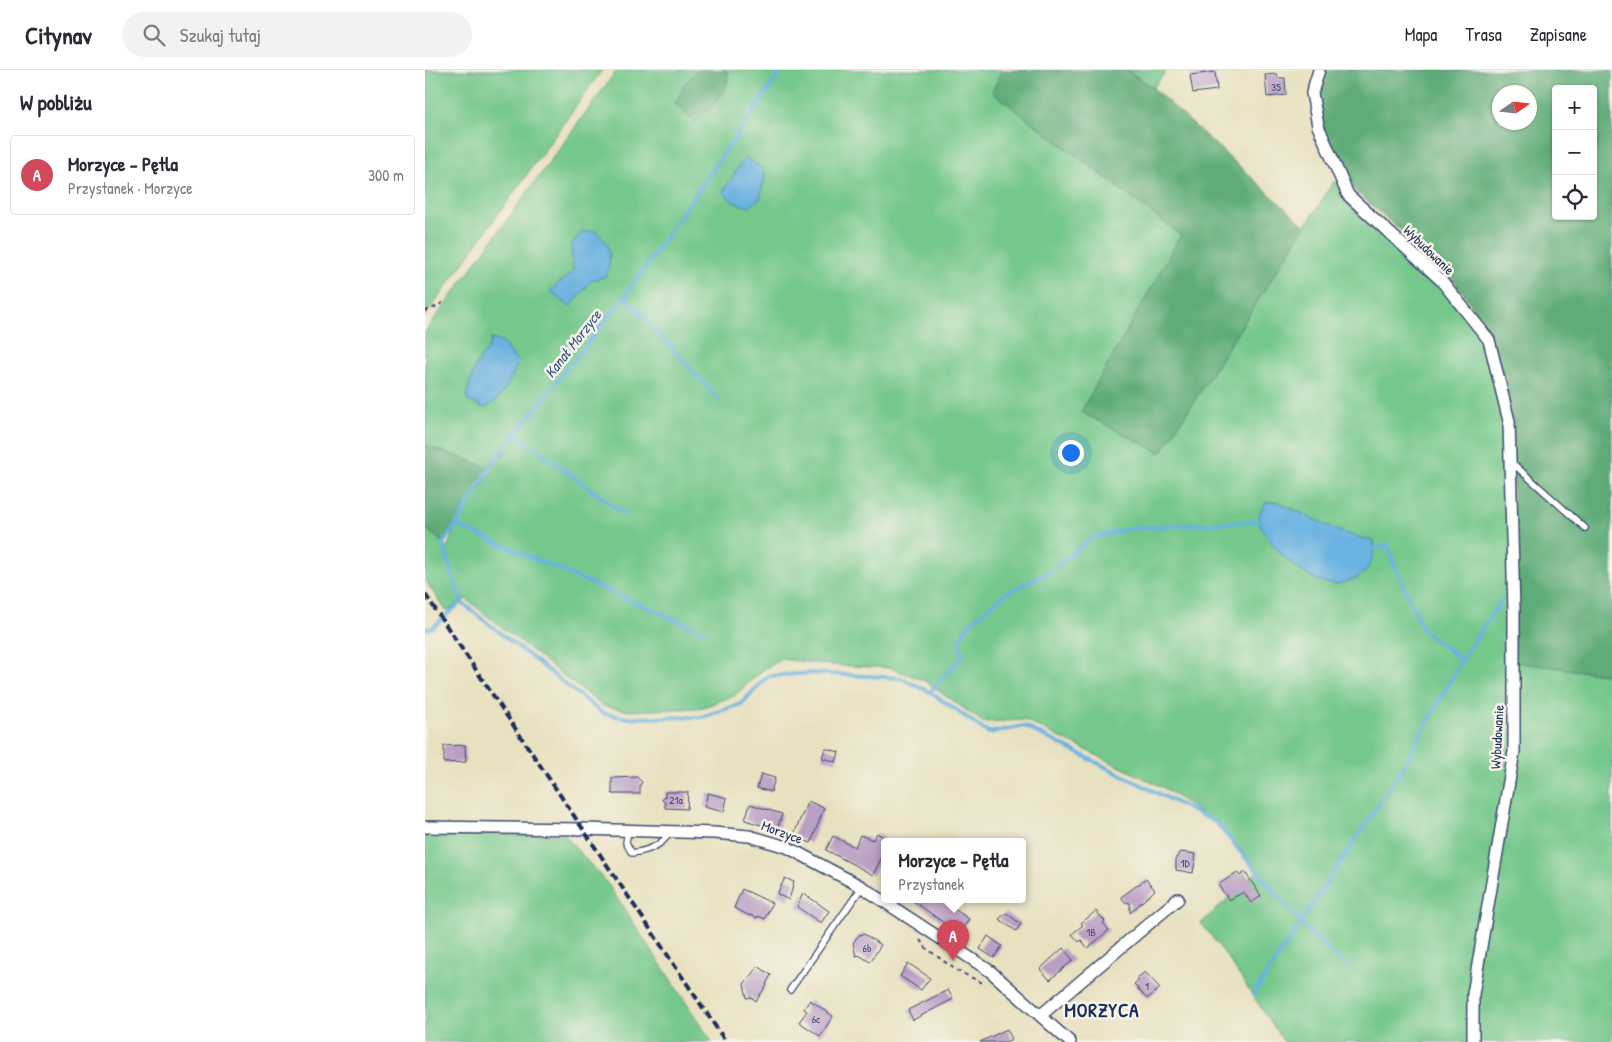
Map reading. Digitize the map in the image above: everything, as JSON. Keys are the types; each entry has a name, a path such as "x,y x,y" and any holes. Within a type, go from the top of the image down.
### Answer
{"street":[{"name":"Wybudowanie","path":"1319,70 1312,92 1318,126 1348,194 1441,280 1489,340 1509,422 1514,611 1514,752 1473,994 1473,1042"},
{"name":"Morzyce","path":"425,827 629,830 749,836 787,847 862,887 881,899"},
{"path":"1041,1015 1177,899"},
{"name":"Morzyce","path":"886,903 990,971 1070,1042"}],"lane":[{"path":"1510,461 1585,528"},
{"path":"629,830 626,843 632,853 646,851 665,841 670,832"},
{"path":"790,990 862,887"}],"path":[{"path":"425,311 443,302"},
{"path":"918,938 927,949 956,970 983,982 991,988"}],"green space":[{"path":"425,70 602,70 425,316"},
{"path":"617,70 1003,70 992,92 1181,235 1081,412 1161,453 1334,181 1435,275 1489,340 1510,461 1514,662 1612,675 1612,1042 1284,1042 1225,954 1201,923 1257,872 1215,822 1164,788 1024,720 983,722 923,680 890,668 829,665 783,659 764,669 734,696 701,708 630,711 602,706 466,599 446,611 425,580 425,527 443,543 446,551 456,525 506,450 490,468 427,446 425,449 425,332"},
{"path":"698,70 727,70 728,78 723,93 695,123 675,104 685,83"},
{"path":"1003,70 1127,70 1153,88 1305,226 1161,453 1081,412 1181,235 992,92"},
{"path":"1127,70 1167,70 1153,88"},
{"path":"1326,70 1612,70 1612,675 1514,662 1513,486 1495,358 1480,318 1447,270 1355,191 1328,152 1316,100"},
{"path":"426,446 490,468 443,543 425,527"},
{"path":"425,833 564,835 607,883 712,1042 425,1042"}],"water":[{"path":"745,157 762,169 765,177 760,198 750,207 733,202 723,192"},
{"path":"595,231 608,246 610,257 606,276 592,280 570,307 550,291 573,271 571,245 582,232"},
{"path":"491,339 502,342 518,362 509,382 500,395 495,401 484,408 467,400 467,396 474,372 481,357 489,347"},
{"path":"1266,502 1278,502 1339,531 1359,538 1374,540 1374,551 1369,566 1358,577 1339,584 1327,583 1309,576 1285,557 1262,529 1259,517"}],"building":[{"path":"1215,72 1217,90 1193,93 1190,75"},
{"path":"1277,74 1278,78 1285,78 1286,95 1267,97 1265,75"},
{"path":"465,745 466,762 444,763 444,746"},
{"path":"825,748 839,752 836,762 822,758"},
{"path":"761,774 775,778 771,792 757,788"},
{"path":"637,777 642,782 640,794 612,794 612,778"},
{"path":"665,792 688,792 687,809 665,808 665,802 662,800 665,797"},
{"path":"708,793 727,798 724,812 704,807"},
{"path":"808,801 824,808 811,843 793,836"},
{"path":"750,804 782,814 777,830 745,820"},
{"path":"877,833 885,838 881,838 881,859 873,875 826,850 833,836 855,847 860,835 873,840"},
{"path":"1180,852 1196,854 1193,873 1176,870 1176,858"},
{"path":"1237,872 1240,876 1245,872 1261,896 1251,903 1244,892 1229,900 1218,885"},
{"path":"785,878 794,882 789,900 777,894"},
{"path":"1146,879 1155,890 1130,913 1130,903 1125,902 1121,897"},
{"path":"742,889 772,903 765,919 758,916 757,918 750,916 734,908"},
{"path":"803,893 829,911 821,923 797,907"},
{"path":"916,903 945,903 969,919 959,934"},
{"path":"1096,911 1105,921 1103,923 1109,930 1088,948 1072,934 1083,925 1081,923"},
{"path":"1006,913 1021,924 1016,931 999,919"},
{"path":"864,934 881,945 870,962 859,955 856,956 853,943 859,935"},
{"path":"988,936 1002,946 994,958 980,949"},
{"path":"1063,948 1073,960 1050,980 1040,969"},
{"path":"908,963 930,978 921,990 900,976"},
{"path":"758,966 771,975 767,985 756,1001 751,997 747,998 744,984"},
{"path":"1145,972 1160,988 1147,999 1134,984 1139,980 1137,978"},
{"path":"948,990 953,999 913,1020 908,1010"},
{"path":"810,1000 833,1016 820,1036 799,1022 807,1011 804,1009"},
{"path":"1007,1029 1012,1039 1005,1042 980,1042"}],"waterway":[{"name":"Kanał Morzyce","path":"425,629 432,628 461,602 443,543 456,525 494,461 625,296 782,70"},
{"path":"625,296 720,401"},
{"path":"516,434 624,514"},
{"path":"930,692 962,657 959,640 970,623 1006,593 1048,573 1092,538 1132,528 1259,521"},
{"path":"456,525 704,632"},
{"path":"1375,549 1388,545 1393,562 1423,630 1462,660"},
{"path":"1253,995 1400,772 1464,656 1502,599"},
{"path":"461,602 602,713 627,718 702,717 741,704 768,676 814,673 901,678 930,692 989,733 1024,726 1215,822 1311,934 1348,967"}],"railway":[{"path":"425,594 726,1042"}],"place":[{"name":"Morzyce – Pętla","path":"953,961"}],"district":[{"name":"MORZYCA","path":"1102,1010"}]}
